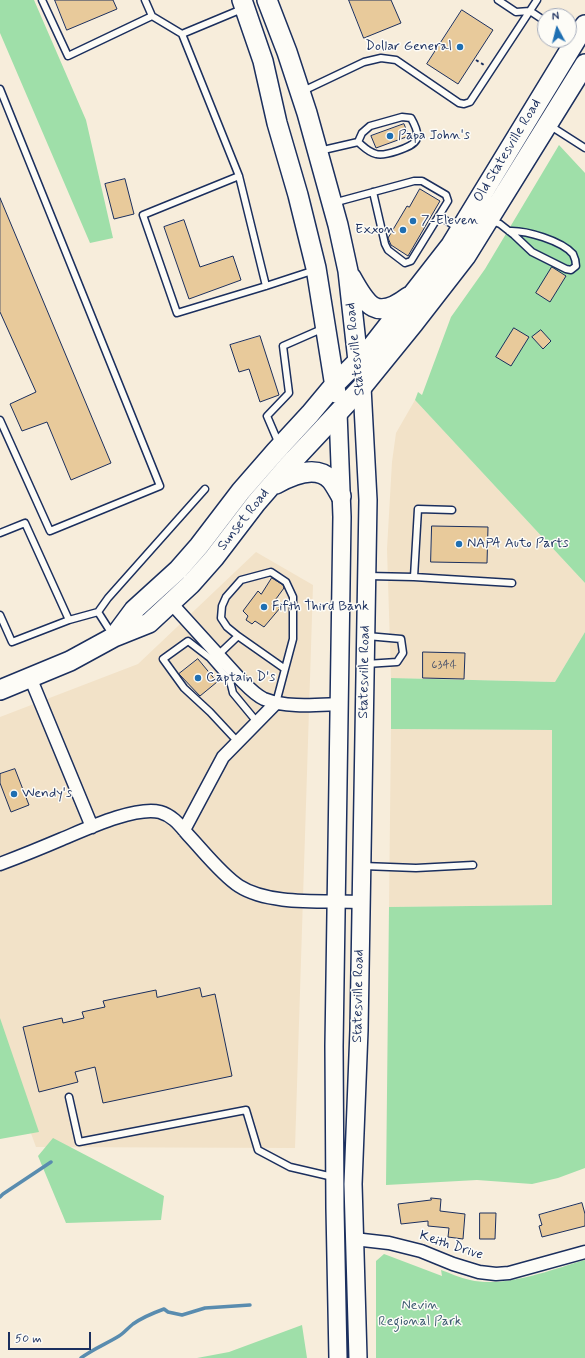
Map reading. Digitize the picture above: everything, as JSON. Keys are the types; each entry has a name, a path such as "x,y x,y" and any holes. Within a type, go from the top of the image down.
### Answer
{"main road":[{"path":"244,4 267,0"},
{"name":"Statesville Road","path":"267,0 287,52 300,92 332,203 348,271 362,387 368,500 359,1030 353,1184 358,1358"},
{"name":"Statesville Road","path":"244,4 263,61 276,123 298,195 316,269 335,384 338,412 342,517 334,1046 334,1177 338,1358"},
{"name":"Old Statesville Road","path":"577,40 585,25"},
{"name":"Old Statesville Road","path":"335,384 358,362 451,245 572,48"},
{"name":"Old Statesville Road","path":"362,387 466,256 585,64"},
{"path":"348,271 364,299 368,304 376,308 385,309 396,306 414,293"},
{"name":"Sunset Road","path":"114,637 134,610 154,593 191,556 241,491 335,384"},
{"name":"Sunset Road","path":"1,686 30,678 70,661 114,637 148,624 191,584 214,558 268,489 362,387"},
{"path":"268,489 288,477 303,472 312,471 322,474 330,479 341,496"}],"street":[{"path":"171,603 251,690 263,698 276,703 296,705 339,704"},
{"path":"30,678 92,827"},
{"path":"184,830 223,756 276,703"},
{"path":"0,864 122,816 146,811 160,812 174,818 220,870 239,886 260,896 294,901 336,900 361,902"},
{"name":"Keith Drive","path":"354,1239 395,1244 421,1251 471,1270 496,1274 509,1273 585,1252"}],"lane":[{"path":"42,0 68,56 152,16"},
{"path":"145,0 152,16 182,34 239,176 266,286"},
{"path":"498,0 516,12 530,11 537,16"},
{"path":"300,92 364,62 381,58 396,60 459,103 464,104 470,102 537,0"},
{"path":"182,34 244,4"},
{"path":"0,89 160,486 50,531 0,420"},
{"path":"402,117 410,118 418,134 416,141 411,146 388,154 378,155 368,151 358,142 362,133 370,126 402,117"},
{"path":"547,124 585,148"},
{"path":"318,151 358,142"},
{"path":"239,176 143,215 177,313 316,269"},
{"path":"332,203 373,192 414,181 422,181 446,195 448,201 411,261 405,263 388,250 385,244 373,192"},
{"path":"439,216 460,230"},
{"path":"489,219 500,224 532,252 546,260 566,269 571,270 576,266 576,261 573,254 561,245 530,233 509,231"},
{"path":"280,447 267,416 289,393 283,346 325,327"},
{"path":"0,615 12,642 69,620 98,612 108,598 205,489"},
{"path":"414,578 418,509 452,510"},
{"path":"0,533 25,523 69,620"},
{"path":"276,703 285,669 292,639 293,597 286,582 271,572 241,580 226,597 222,606 220,618 227,627 238,636 285,669"},
{"path":"367,576 512,583"},
{"path":"98,612 114,637"},
{"path":"218,655 238,636"},
{"path":"365,636 401,639 403,653 397,662 365,664"},
{"path":"237,741 210,712 184,688 163,659 188,641 210,658 230,681 233,693 257,722"},
{"path":"362,866 416,868 472,865"},
{"path":"69,1097 79,1142 246,1110 258,1150 290,1167 334,1177"}],"shaded area":[{"path":"415,400 585,583 585,632 555,682 391,678 387,549 392,462 396,433"},
{"path":"256,552 313,585 295,1148 36,1147 0,1049 0,717 138,664"},
{"path":"391,729 552,730 552,905 389,907"}],"green space":[{"path":"0,0 34,0 86,120 113,238 90,243 0,33"},
{"path":"559,145 585,173 585,583 415,400 418,392 422,395 451,317 485,269"},
{"path":"585,632 585,1168 558,1178 532,1184 477,1180 386,1185 389,907 552,905 552,730 391,729 391,678 555,682"},
{"path":"0,1018 39,1132 0,1139"},
{"path":"53,1138 164,1196 161,1220 66,1223 38,1156"},
{"name":"Nevin Regional Park","path":"384,1254 442,1276 441,1270 466,1279 484,1282 498,1282 528,1277 585,1260 585,1358 376,1358 376,1261"},
{"path":"302,1325 307,1358 197,1358 229,1352"}],"building":[{"path":"55,0 113,0 117,9 67,30"},
{"path":"349,0 391,0 401,23 364,38"},
{"name":"Dollar General","path":"462,10 493,30 458,84 427,64"},
{"name":"Papa John's","path":"404,124 409,136 376,148 371,136"},
{"path":"125,179 134,214 114,219 105,184"},
{"path":"420,189 440,201 408,256 391,245 388,238 407,206 409,207"},
{"path":"0,198 111,463 71,480 47,422 22,431 10,404 36,392 0,312"},
{"path":"184,220 200,267 233,256 241,280 189,299 164,227"},
{"path":"552,267 566,276 550,302 536,293"},
{"path":"514,328 529,337 511,366 496,357"},
{"path":"541,330 551,341 543,349 532,337"},
{"path":"260,336 279,395 260,402 249,369 239,372 230,345"},
{"name":"NAPA Auto Parts","path":"432,526 488,527 487,563 431,562"},
{"path":"272,578 283,585 284,588 273,603 280,608 264,627 255,621 252,624 246,620 248,616 243,611 258,591 261,594"},
{"path":"423,652 465,653 464,679 423,678"},
{"name":"Captain D's","path":"198,659 217,682 200,696 179,674"},
{"name":"Wendy's","path":"15,769 29,805 11,812 0,783 0,774"},
{"path":"200,988 202,997 215,994 232,1076 103,1103 95,1067 75,1072 78,1082 39,1092 23,1027 62,1018 63,1023 84,1018 82,1012 105,1007 103,1001 156,990 157,997"},
{"path":"431,1198 441,1199 440,1211 465,1214 463,1239 448,1237 449,1228 428,1226 428,1221 401,1224 398,1204 431,1200"},
{"path":"582,1203 585,1214 585,1226 542,1237 539,1226 542,1225 539,1215"},
{"path":"480,1213 496,1213 495,1239 480,1239"}],"waterway":[{"path":"0,1197 51,1162"},
{"path":"81,1358 119,1336 141,1319 164,1309 168,1312 182,1315 205,1308 250,1305"}],"place":[{"name":"Dollar General","path":"460,47"},
{"name":"Papa John's","path":"390,136"},
{"name":"7-Eleven","path":"413,221"},
{"name":"Exxon","path":"403,230"},
{"name":"NAPA Auto Parts","path":"459,544"},
{"name":"Fifth Third Bank","path":"264,607"},
{"name":"Captain D's","path":"198,678"},
{"name":"Wendy's","path":"14,794"}]}
